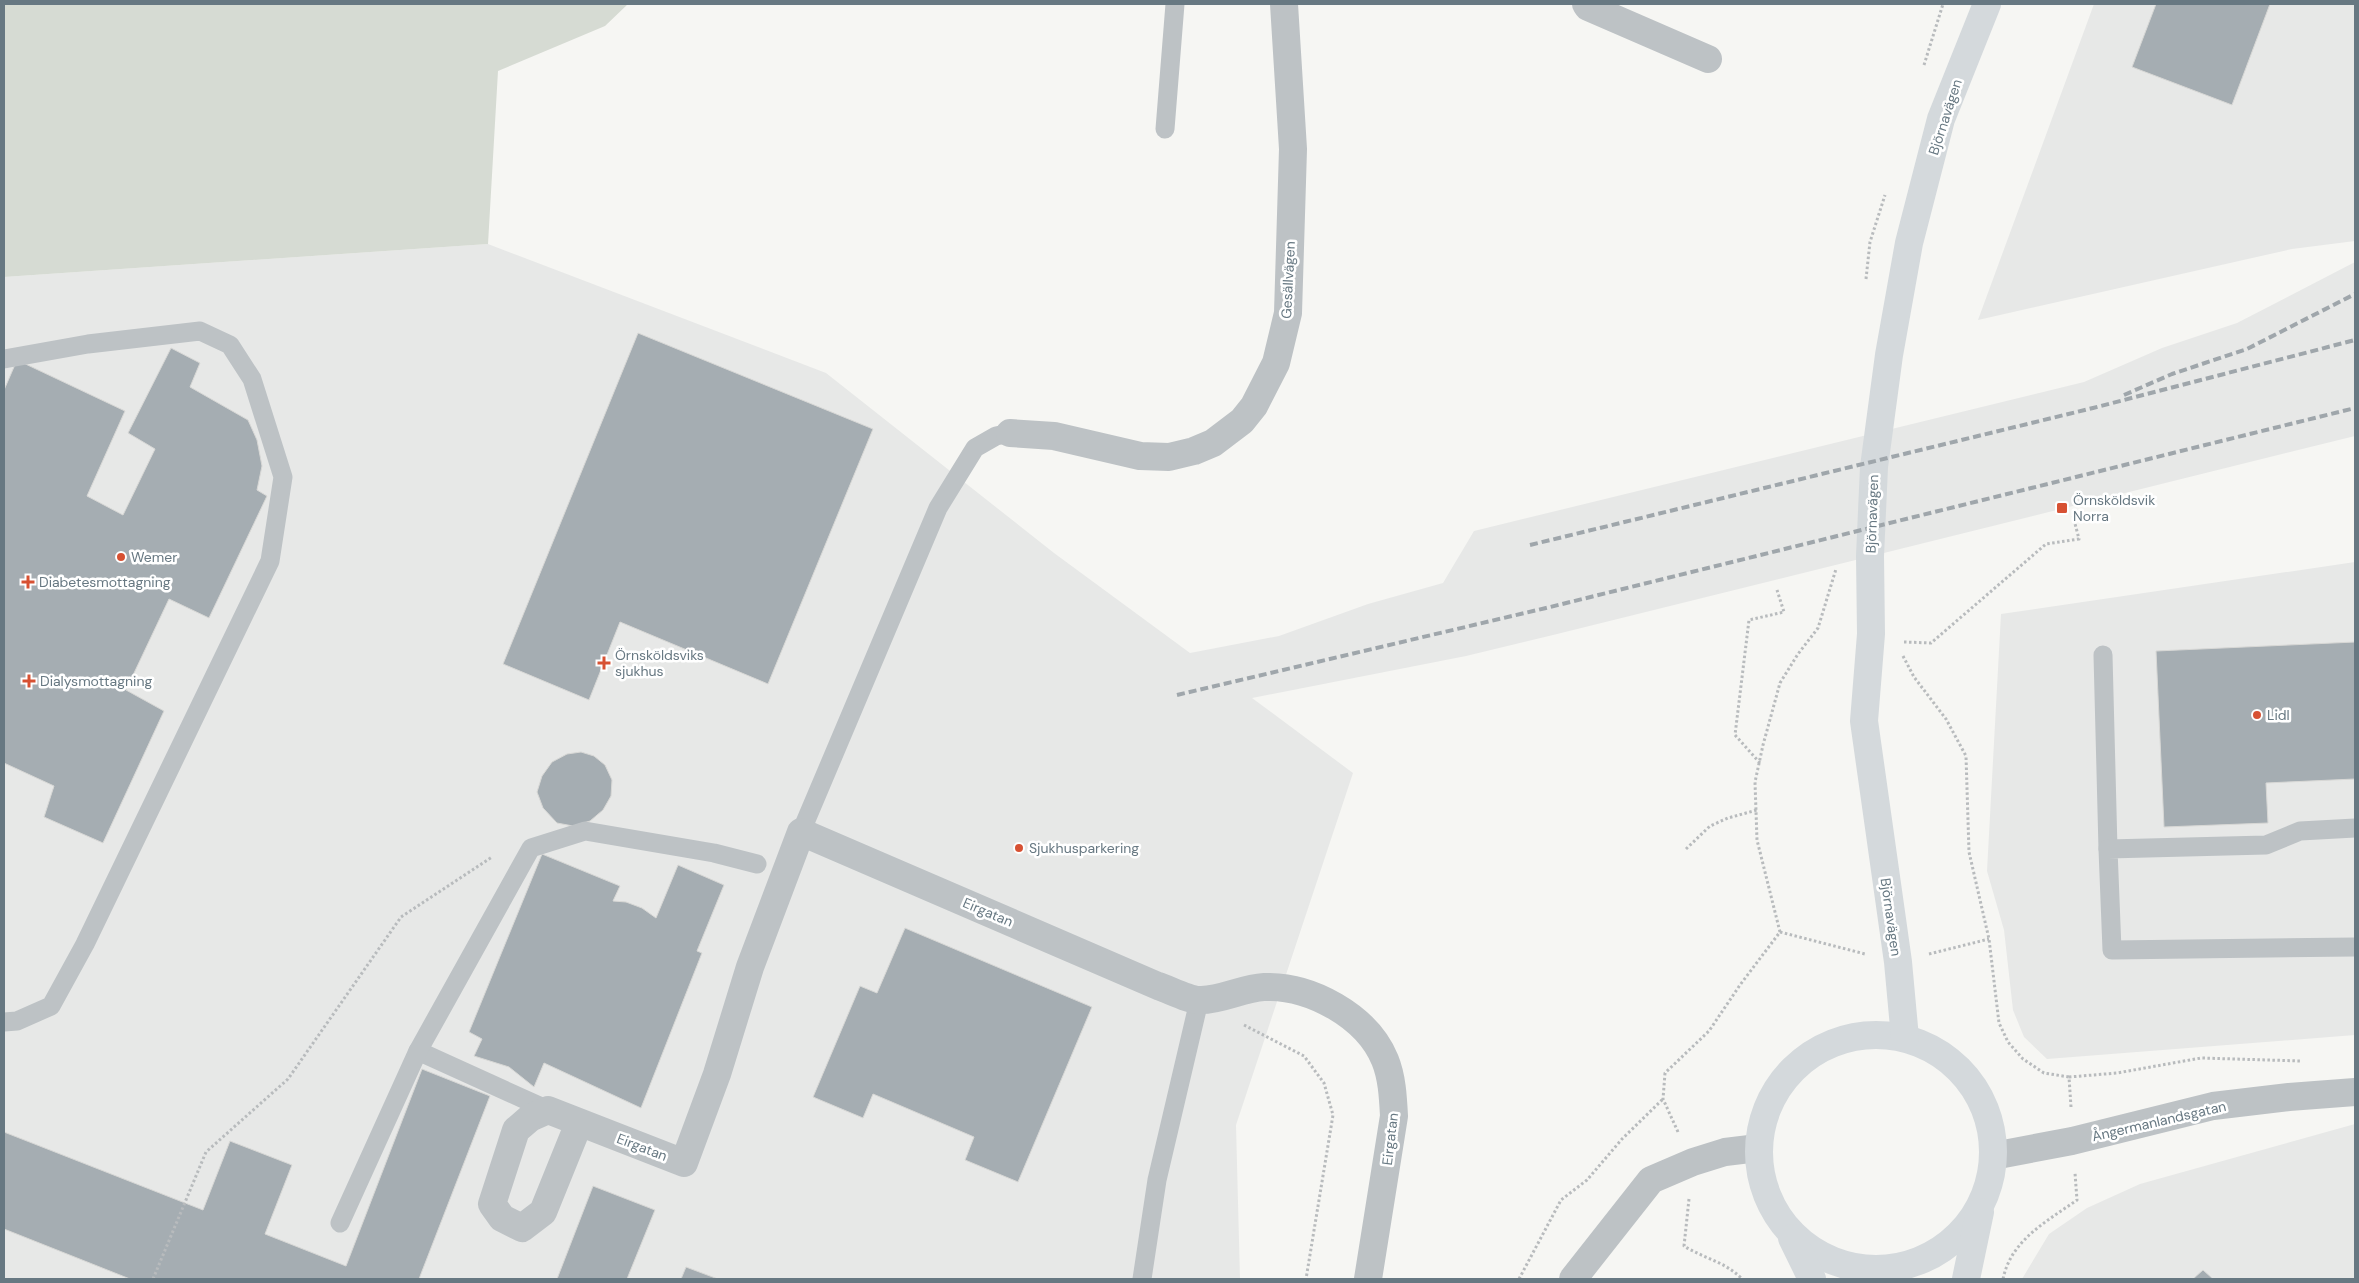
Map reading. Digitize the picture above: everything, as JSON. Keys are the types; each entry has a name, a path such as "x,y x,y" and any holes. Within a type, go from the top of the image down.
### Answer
{"main road":[{"name":"Björnavägen","path":"1905,1038 1898,962 1864,721 1883,638 1870,556 1874,467 1889,355 1909,243 1941,119 1988,4"},
{"path":"1812,1279 1788,1230 1768,1200 1758,1166 1758,1148 1765,1111 1784,1078 1813,1052 1848,1037 1877,1034 1905,1038 1941,1054 1970,1082 1988,1117 1993,1156 1990,1180 1982,1203 1966,1279"},
{"path":"1788,1230 1800,1242 1832,1261 1870,1269 1890,1268 1928,1257 1944,1248 1959,1235 1982,1203"}],"street":[{"name":"Gesällvägen","path":"1010,433 1054,436 1140,456 1169,457 1194,451 1213,443 1242,421 1254,406 1276,363 1288,313 1293,149 1284,4"},
{"path":"1586,4 1588,7 1708,59"},
{"name":"Eirgatan","path":"548,1110 684,1163 717,1074 750,968 801,832 1158,986 1199,1001 1263,987 1290,988 1315,997 1345,1014 1367,1031 1385,1059 1392,1090 1394,1116 1368,1279"},
{"name":"Ångermanlandsgatan","path":"1993,1156 2072,1141 2213,1106 2355,1092"},
{"path":"548,1110 530,1118 516,1130 492,1204 502,1218 522,1228 543,1212 579,1123"},
{"path":"1573,1279 1651,1180 1693,1162 1725,1152 1758,1148"}],"lane":[{"path":"1165,128 1175,4"},
{"path":"4,359 88,344 200,331 230,345 252,379 284,477 270,561 85,944 51,1006 24,1018 4,1022"},
{"path":"801,832 938,508 975,448 996,436 1010,433"},
{"path":"2103,655 2112,950 2355,947"},
{"path":"2108,849 2266,845 2300,831 2355,828"},
{"path":"340,1224 418,1051 531,848 585,831 714,853 757,864"},
{"path":"1142,1279 1157,1180 1199,1001"},
{"path":"418,1051 548,1110"}],"path":[{"path":"1883,638 1931,643 2046,544 2079,539 2073,516"},
{"path":"1760,762 1735,735 1749,620 1784,612 1777,590"},
{"path":"1742,1279 1721,1263 1698,1255 1684,1246 1693,1162 1663,1099 1665,1073 1709,1031 1740,985 1780,932 1757,840 1756,782 1762,746 1780,683 1798,654 1818,628"},
{"path":"1900,651 1914,677 1946,719 1966,756 1969,852 1989,939 1999,1023 2008,1042 2023,1059 2044,1073 2069,1077"},
{"path":"1686,849 1710,826 1728,818 1756,810"},
{"path":"152,1279 206,1152 288,1079 401,917 496,855 531,848"},
{"path":"1199,1001 1304,1056 1324,1083 1333,1115 1306,1279"},
{"path":"1519,1279 1561,1200 1587,1180 1622,1139 1663,1099"}],"shaded area":[{"path":"4,4 628,4 605,26 498,71 488,244 4,277"},
{"path":"2094,4 2355,4 2355,241 2292,249 1978,320"},
{"name":"Örnsköldsviks sjukhus","path":"488,244 826,373 1054,553 1190,653 1279,636 1368,604 1443,583 1474,531 2084,382 2162,348 2237,323 2355,262 2355,436 1466,656 1252,698 1353,773 1236,1125 1240,1279 4,1279 4,277"},
{"path":"2355,562 2355,1035 2047,1059 2024,1037 2013,1010 2004,930 1987,871 2001,614"},
{"path":"2355,1124 2355,1279 2022,1279 2049,1234 2087,1208 2140,1184"}],"building":[{"path":"2156,4 2270,4 2232,105 2132,67"},
{"path":"638,333 873,429 768,684 620,622 589,700 503,664"},
{"name":"Wemer","path":"171,348 200,363 190,387 248,420 257,440 262,466 257,490 267,496 209,618 169,599 126,690 164,711 103,843 44,817 54,786 4,763 4,390 17,360 125,411 87,496 123,515 155,449 128,433"},
{"name":"Lidl","path":"2355,642 2355,779 2266,783 2268,823 2164,827 2156,651"},
{"path":"581,752 594,756 605,765 612,780 611,796 603,810 590,821 573,826 557,823 543,808 537,792 542,776 552,762 567,754"},
{"path":"542,854 620,886 613,901 626,902 642,908 656,918 678,865 724,885 697,951 702,953 641,1108 544,1063 534,1087 509,1067 474,1056 482,1039 469,1032"},
{"path":"905,928 1092,1007 1018,1182 965,1160 974,1137 873,1094 863,1118 813,1097 860,986 877,993"},
{"path":"422,1069 490,1096 419,1279 130,1279 4,1229 4,1132 203,1210 230,1141 292,1165 265,1234 346,1266"},
{"path":"593,1186 655,1210 627,1279 557,1279"},
{"path":"686,1267 718,1279 681,1279"},
{"path":"2203,1270 2213,1279 2193,1279"}],"railway":[{"path":"2124,395 2172,374 2247,349 2355,294"},
{"path":"1530,545 2093,408 2355,340"},
{"path":"1177,695 1546,608 2355,408"}],"place":[{"name":"Örnsköldsvik Norra","path":"2062,508"},
{"name":"Wemer","path":"121,557"},
{"name":"Diabetesmottagning","path":"28,582"},
{"name":"Örnsköldsviks sjukhus","path":"604,663"},
{"name":"Dialysmottagning","path":"29,681"},
{"name":"Lidl","path":"2257,715"},
{"name":"Sjukhusparkering","path":"1019,848"}]}
